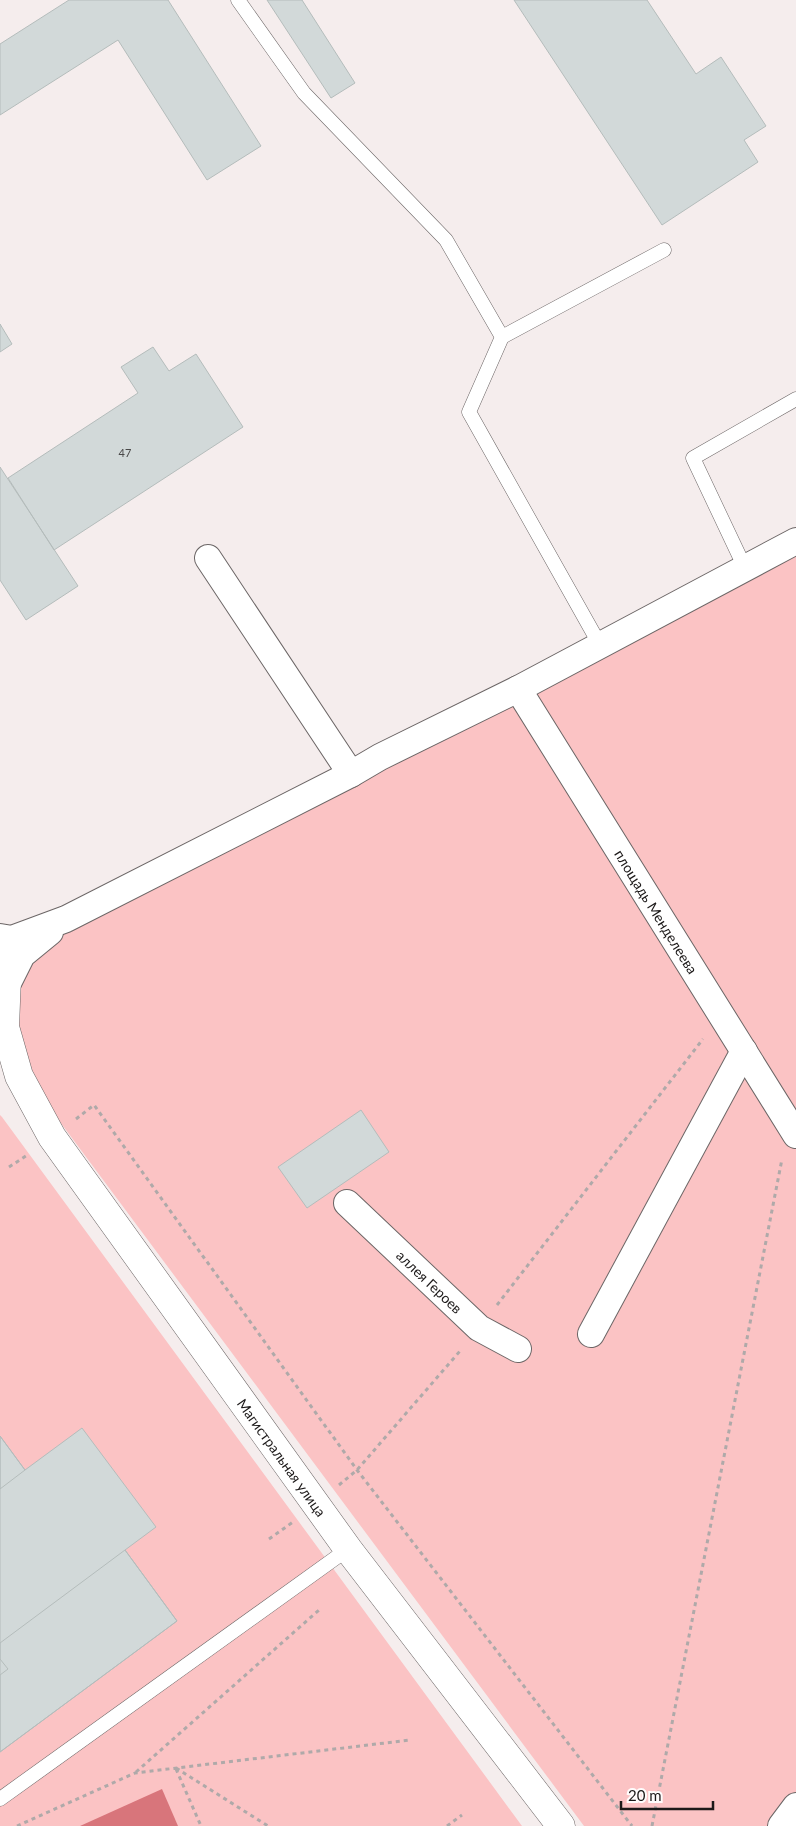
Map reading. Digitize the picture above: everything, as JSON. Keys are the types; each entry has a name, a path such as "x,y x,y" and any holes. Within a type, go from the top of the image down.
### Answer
{"main road":[{"name":"Магистральная улица","path":"0,955 5,966 4,1027 9,1069 52,1137 316,1506 561,1826"}],"street":[{"path":"0,938 12,939 66,919 350,774 384,765 518,689 796,541"},
{"path":"208,558 350,774"},
{"name":"площадь Менделеева","path":"518,689 682,968 721,1015 792,1129"},
{"path":"4,995 22,955 66,919"},
{"path":"591,1334 744,1051"},
{"name":"аллея Героев","path":"347,1203 479,1328 518,1349"},
{"path":"781,1826 796,1806"}],"lane":[{"path":"238,0 304,94 446,240 502,337"},
{"path":"600,645 469,412 502,337 664,250"},
{"path":"745,568 693,458 796,399"},
{"path":"0,1799 348,1549"}],"path":[{"path":"269,1539 316,1506 357,1470 479,1328 721,1015"},
{"path":"9,1167 94,1105 357,1470 632,1826"},
{"path":"652,1826 792,1129"},
{"path":"135,1773 319,1610"},
{"path":"17,1826 135,1773 410,1740"},
{"path":"176,1768 201,1826"},
{"path":"176,1768 268,1826"},
{"path":"446,1826 462,1815"}],"shaded area":[{"path":"796,542 796,1805 781,1826 584,1826 31,1083 12,1026 13,995 28,961 70,926"},
{"path":"0,1115 2,1117 522,1826 0,1826"},
{"path":"162,1789 178,1826 80,1826"}],"building":[{"path":"69,0 168,0 261,146 207,180 118,40 0,115 0,44"},
{"path":"267,0 302,0 355,83 331,98"},
{"path":"514,0 647,0 696,74 721,57 766,126 744,140 758,162 662,225"},
{"path":"0,324 12,344 0,352"},
{"path":"153,347 169,371 196,354 243,427 54,550 8,478 138,393 121,367"},
{"path":"0,467 78,586 26,620 0,580"},
{"path":"361,1110 389,1152 307,1208 278,1167"},
{"path":"82,1428 156,1527 125,1550 177,1621 0,1752 0,1436 25,1470"},
{"path":"0,1436 25,1470 0,1489"},
{"path":"125,1550 177,1621 0,1752 0,1675 8,1669 0,1659 0,1643"}]}
